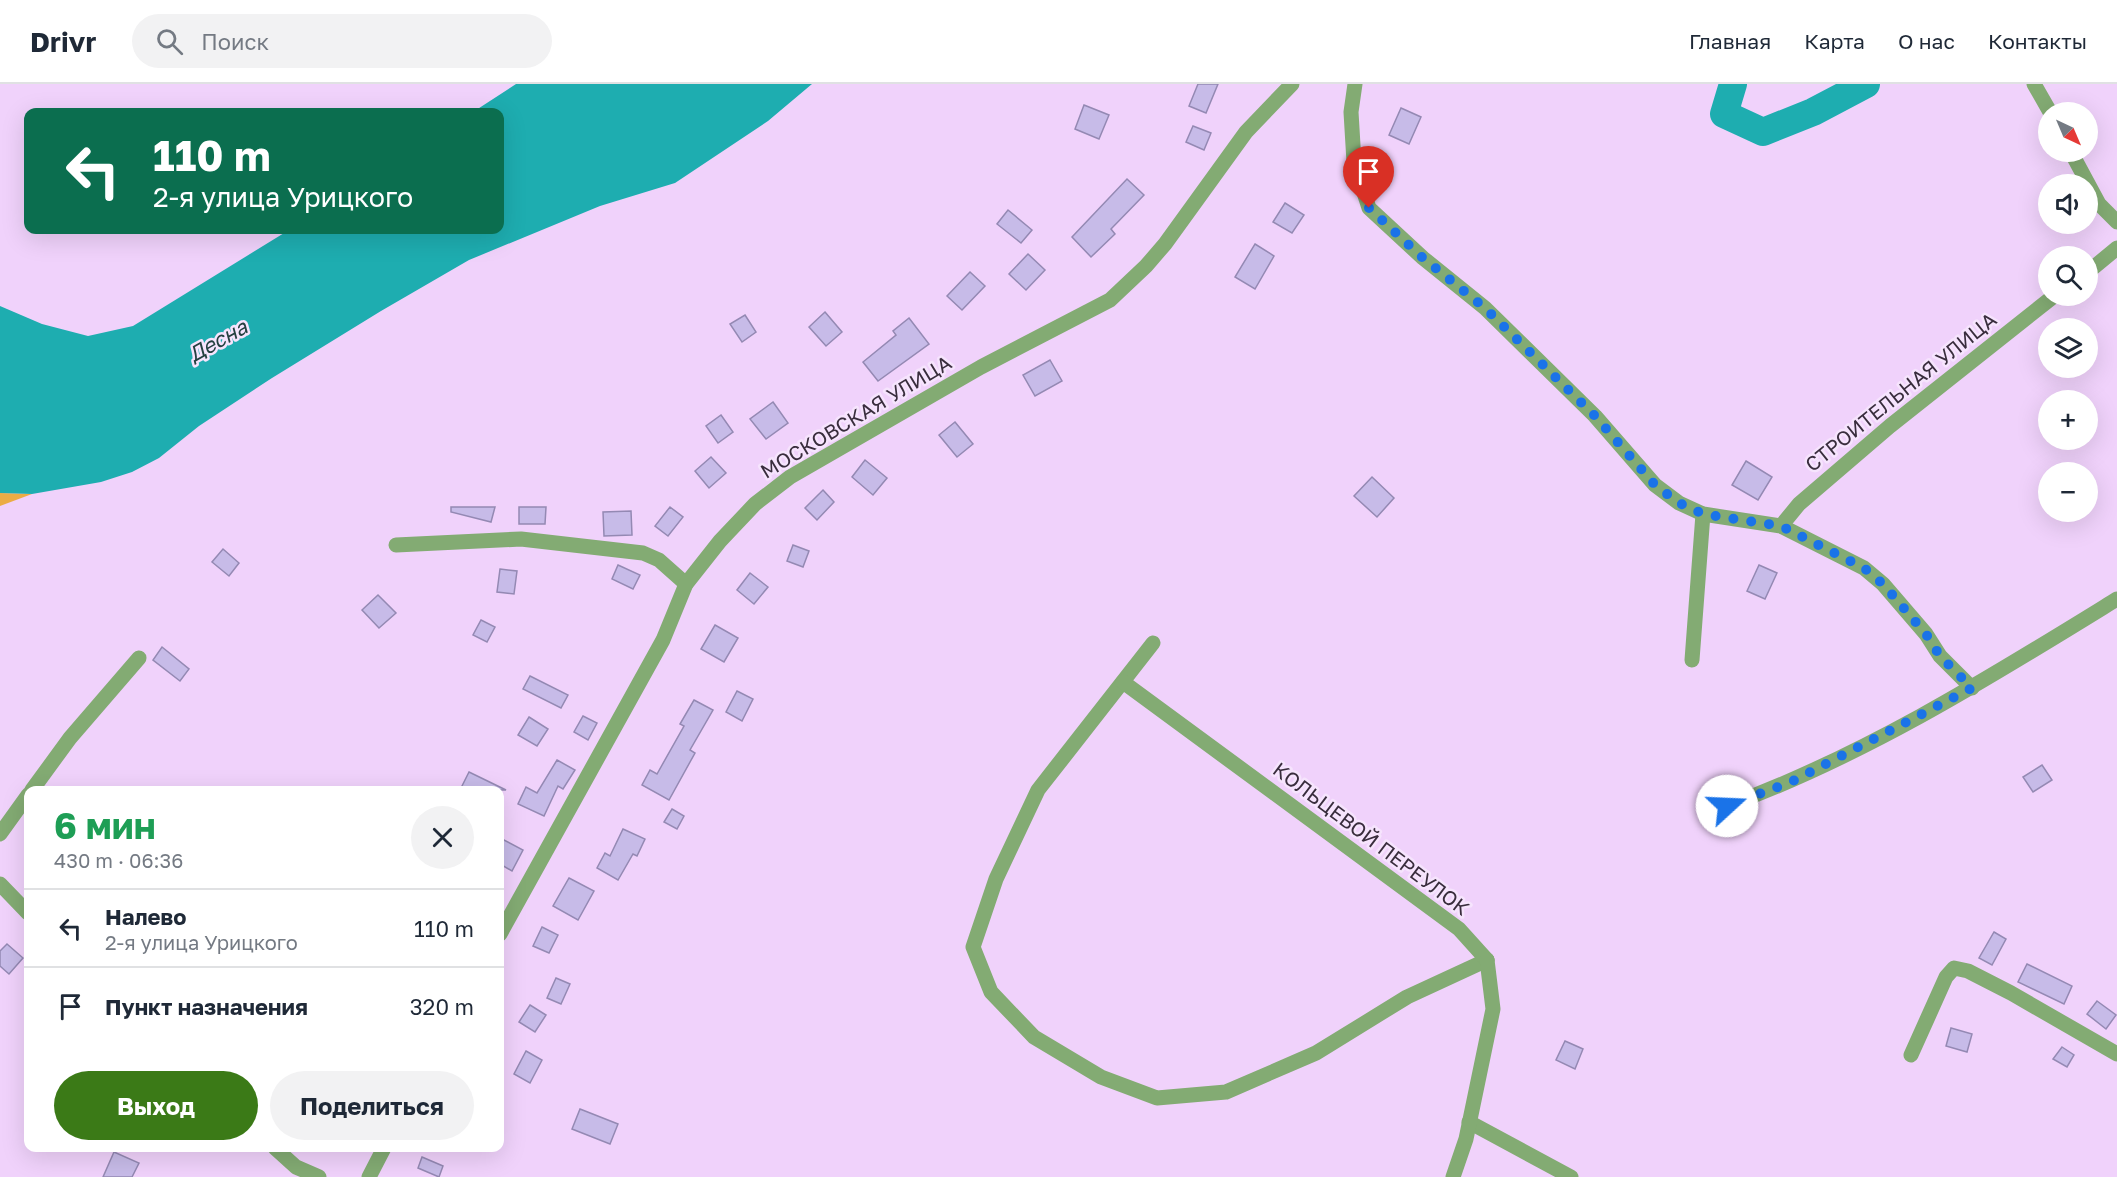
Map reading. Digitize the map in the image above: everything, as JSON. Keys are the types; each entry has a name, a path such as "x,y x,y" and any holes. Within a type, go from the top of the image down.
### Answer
{"street":[{"name":"МОСКОВСКАЯ УЛИЦА","path":"504,927 663,640 686,584 720,541 755,504 790,477 981,367 1110,300 1146,266 1165,244 1246,132 1292,84"},
{"path":"1355,84 1351,112 1354,162 1369,208 1423,258 1485,308 1595,416 1655,485 1679,503 1703,514 1781,526 1864,568 1883,584 1926,634 1940,656 1972,688"},
{"path":"2034,84 2044,102"},
{"path":"2076,162 2099,204 2117,222"},
{"path":"2098,264 2117,248"},
{"name":"СТРОИТЕЛЬНАЯ УЛИЦА","path":"1781,526 1799,504 1890,426 2041,306"},
{"path":"1692,660 1703,514"},
{"path":"396,545 521,539 643,553 659,560 686,584"},
{"path":"1727,806 1791,782 1972,688 2117,599"},
{"path":"1153,643 1038,790 996,879 974,947 991,992 1034,1037 1101,1077 1157,1098 1226,1092 1316,1053 1407,997 1487,960 1493,1009 1470,1122 1453,1177"},
{"path":"35,786 70,738 140,658"},
{"name":"КОЛЬЦЕВОЙ ПЕРЕУЛОК","path":"1124,682 1459,929 1487,960"},
{"path":"0,834 24,801"},
{"path":"0,884 24,909"},
{"path":"1911,1055 1946,976 1954,968 1968,971 2011,993 2117,1054"},
{"path":"1470,1122 1571,1177"},
{"path":"279,1152 296,1167 319,1177"},
{"path":"369,1177 382,1152"}],"shaded area":[{"path":"0,493 32,494 0,506"}],"water":[{"name":"Десна","path":"516,84 812,84 768,121 675,183 600,206 469,260 272,378 199,426 159,458 132,472 101,482 32,494 0,493 0,306 42,324 88,336 133,326 282,234 504,234 504,108 479,108"}],"building":[{"path":"1198,84 1218,84 1206,113 1189,106"},
{"path":"1084,105 1109,115 1099,139 1075,129"},
{"path":"1401,108 1421,117 1409,144 1389,135"},
{"path":"1193,126 1211,133 1204,150 1186,142"},
{"path":"1127,179 1144,195 1111,229 1115,234 1091,257 1072,237"},
{"path":"1285,203 1304,215 1292,233 1273,222"},
{"path":"1008,210 1032,230 1021,243 997,224"},
{"path":"1255,244 1274,256 1255,289 1235,277"},
{"path":"1028,254 1045,270 1026,290 1009,274"},
{"path":"970,272 985,286 962,310 947,296"},
{"path":"825,312 842,332 826,346 809,327"},
{"path":"745,315 756,332 742,342 730,324"},
{"path":"909,318 929,344 878,381 863,362 896,335 893,331"},
{"path":"1050,360 1062,381 1035,396 1023,375"},
{"path":"773,402 788,423 766,439 750,419"},
{"path":"721,415 733,432 718,443 706,426"},
{"path":"955,422 973,444 957,457 939,435"},
{"path":"711,457 726,473 709,488 695,471"},
{"path":"865,460 887,478 873,495 852,477"},
{"path":"1746,461 1772,477 1758,500 1732,485"},
{"path":"1372,477 1394,498 1377,517 1354,496"},
{"path":"823,490 834,502 817,520 805,508"},
{"path":"451,507 495,507 491,522 451,512"},
{"path":"519,507 546,507 545,524 519,524"},
{"path":"670,507 683,517 668,536 655,526"},
{"path":"631,511 632,535 604,536 603,512"},
{"path":"793,545 809,551 803,567 787,561"},
{"path":"223,549 239,563 229,576 212,562"},
{"path":"618,565 640,575 633,589 612,579"},
{"path":"1759,565 1777,573 1765,599 1747,591"},
{"path":"500,569 517,571 514,594 497,592"},
{"path":"750,573 768,587 754,604 737,590"},
{"path":"378,595 396,613 379,628 362,610"},
{"path":"481,620 495,627 487,642 473,635"},
{"path":"715,625 738,638 724,662 701,649"},
{"path":"162,647 189,669 180,681 153,660"},
{"path":"530,676 568,695 561,708 523,689"},
{"path":"737,691 753,699 742,721 726,712"},
{"path":"694,700 713,710 690,750 695,753 669,800 642,785 650,770 657,774 684,726 680,724"},
{"path":"583,716 597,723 588,740 574,732"},
{"path":"529,717 548,729 537,746 518,735"},
{"path":"557,760 575,770 563,789 558,786 544,816 518,804 526,787 537,793"},
{"path":"2042,765 2052,780 2033,792 2023,777"},
{"path":"469,772 498,786 462,786"},
{"path":"672,809 684,816 677,829 664,822"},
{"path":"623,829 645,839 637,856 633,854 618,880 597,868 605,853 610,856"},
{"path":"504,840 523,850 512,871 504,866"},
{"path":"569,878 594,891 578,920 553,906"},
{"path":"542,927 558,935 549,953 533,946"},
{"path":"1994,932 2006,939 1992,965 1979,958"},
{"path":"7,944 23,958 9,974 0,966 0,951"},
{"path":"2027,964 2072,986 2064,1004 2018,982"},
{"path":"556,978 570,984 561,1004 547,998"},
{"path":"2097,1001 2116,1015 2106,1029 2087,1014"},
{"path":"530,1005 546,1015 535,1032 519,1022"},
{"path":"1951,1028 1972,1034 1967,1052 1946,1046"},
{"path":"1565,1041 1583,1049 1575,1069 1556,1060"},
{"path":"2062,1047 2074,1055 2067,1067 2053,1059"},
{"path":"526,1051 542,1060 530,1083 514,1074"},
{"path":"580,1109 618,1124 610,1144 572,1129"},
{"path":"114,1152 139,1163 132,1177 103,1177"},
{"path":"422,1157 443,1166 439,1177 418,1168"}],"waterway":[{"path":"1733,84 1724,114 1763,132 1813,112 1866,84"}],"route":[{"path":"1369,208 1423,258 1485,308 1595,416 1655,485 1679,503 1703,514 1730,520 1781,526 1864,568 1883,584 1926,634 1940,656 1972,688 1791,782 1727,806"}]}
